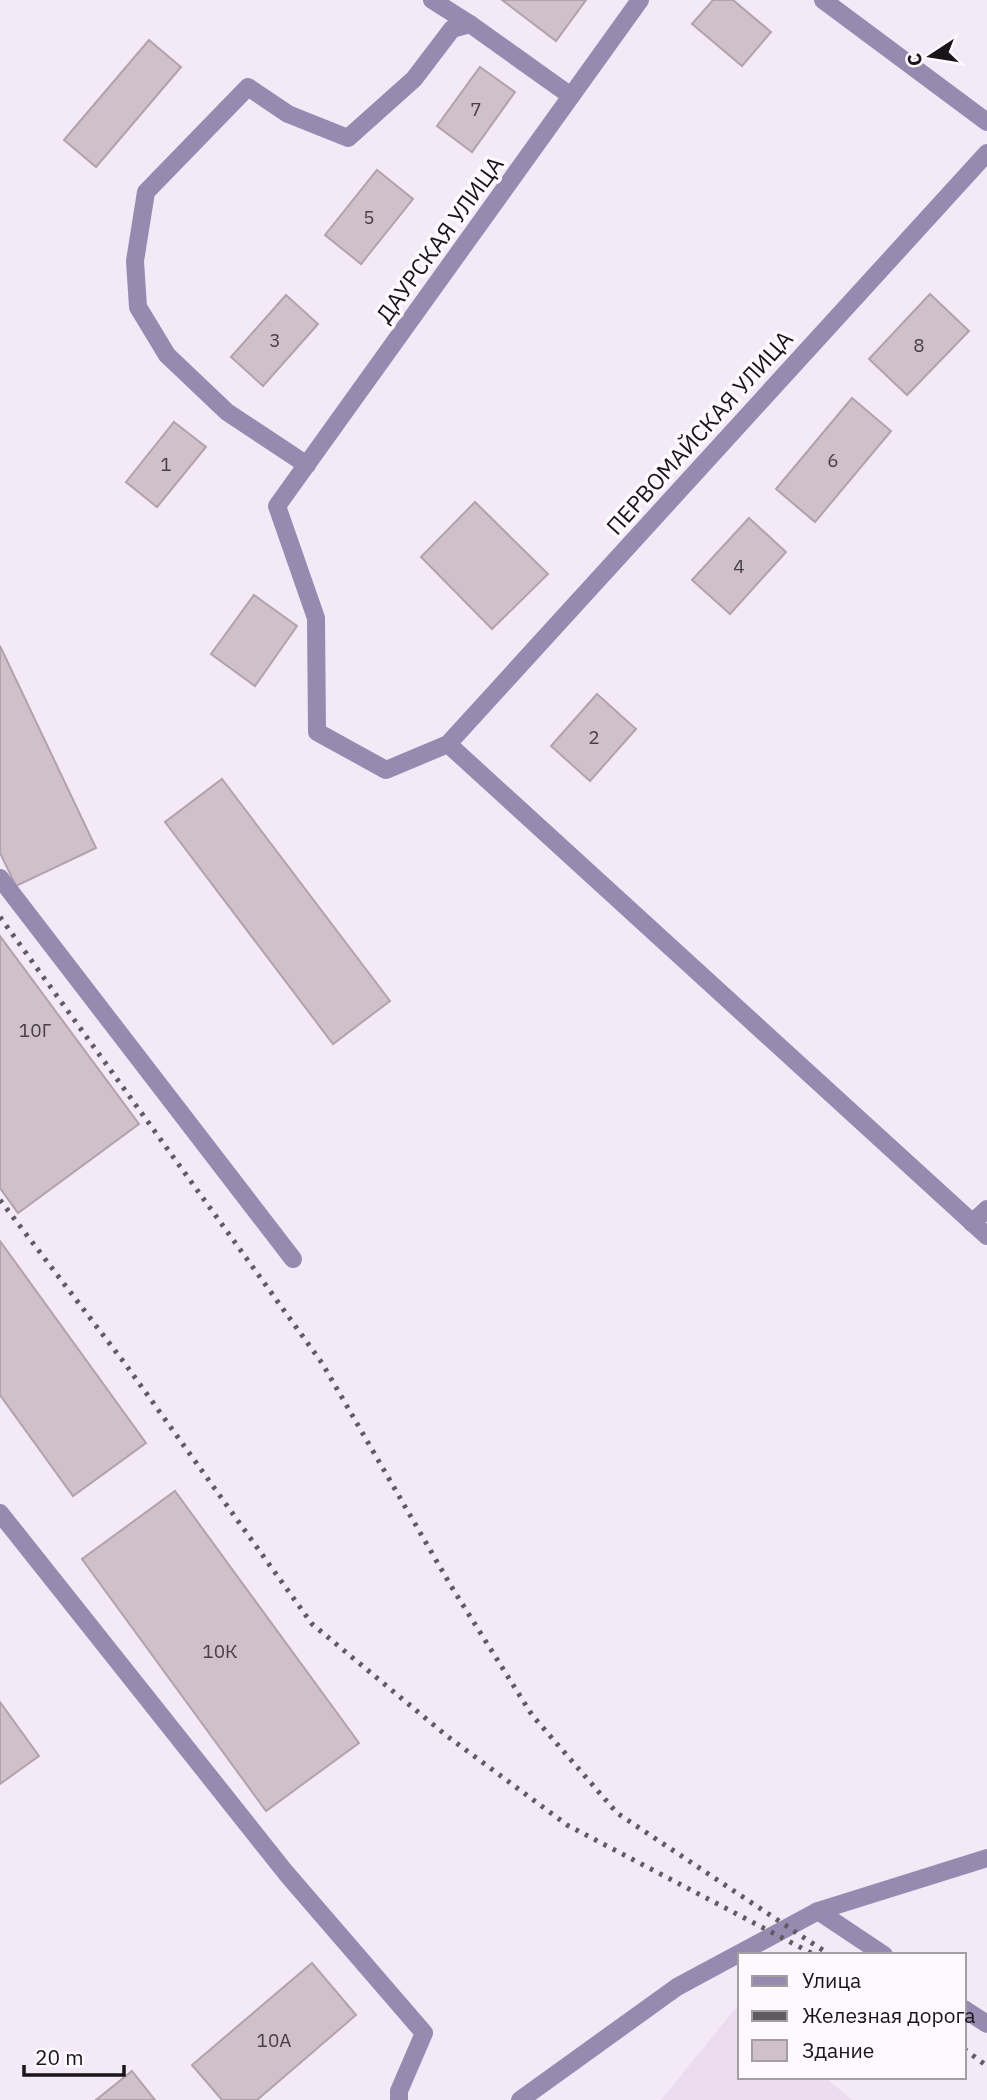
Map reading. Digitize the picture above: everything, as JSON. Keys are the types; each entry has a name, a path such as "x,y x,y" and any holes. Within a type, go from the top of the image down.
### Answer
{"street":[{"path":"432,0 571,96"},
{"name":"ДАУРСКАЯ УЛИЦА","path":"448,744 386,770 317,732 316,618 277,506 640,0"},
{"path":"823,0 987,122"},
{"path":"307,465 227,412 167,355 138,307 135,261 146,192 248,87 288,114 348,138 414,79 452,29 470,24"},
{"name":"ПЕРВОМАЙСКАЯ УЛИЦА","path":"448,744 987,153"},
{"path":"448,744 987,1236"},
{"path":"0,878 293,1259"},
{"path":"972,1223 987,1209"},
{"path":"0,1513 286,1873 424,2033 399,2091 399,2100"},
{"path":"740,1953 818,1911 987,1858"},
{"path":"818,1911 881,1953"},
{"path":"520,2100 677,1987 738,1954"},
{"path":"966,2010 987,2024"}],"shaded area":[{"path":"738,2005 738,2079 827,2079 852,2100 661,2100"}],"building":[{"path":"502,0 586,0 556,41"},
{"path":"713,0 733,0 771,32 742,66 692,24"},
{"path":"149,40 181,67 96,167 64,140"},
{"path":"480,67 515,92 472,152 437,126"},
{"path":"377,170 413,199 361,264 325,235"},
{"path":"930,294 969,331 907,395 869,359"},
{"path":"286,295 318,324 263,386 231,357"},
{"path":"852,398 891,431 815,522 776,489"},
{"path":"174,422 206,447 157,507 126,482"},
{"path":"475,502 548,574 492,629 421,557"},
{"path":"749,518 786,552 730,614 692,580"},
{"path":"254,595 297,626 255,686 211,654"},
{"path":"0,646 96,848 16,886 0,853"},
{"path":"597,694 636,729 590,781 551,746"},
{"path":"222,779 390,1001 333,1044 165,822"},
{"path":"0,936 139,1124 18,1213 0,1188"},
{"path":"0,1241 146,1443 73,1496 0,1395"},
{"path":"175,1491 359,1743 266,1811 82,1559"},
{"path":"0,1702 39,1756 0,1784"},
{"path":"312,1963 356,2015 257,2100 222,2100 192,2065"},
{"path":"132,2071 155,2100 96,2100"}],"railway":[{"path":"0,917 322,1363 451,1586 532,1715 617,1813 827,1953"},
{"path":"0,1200 126,1365 312,1624 447,1736 567,1825 811,1953"},
{"path":"966,2050 987,2066"}]}
